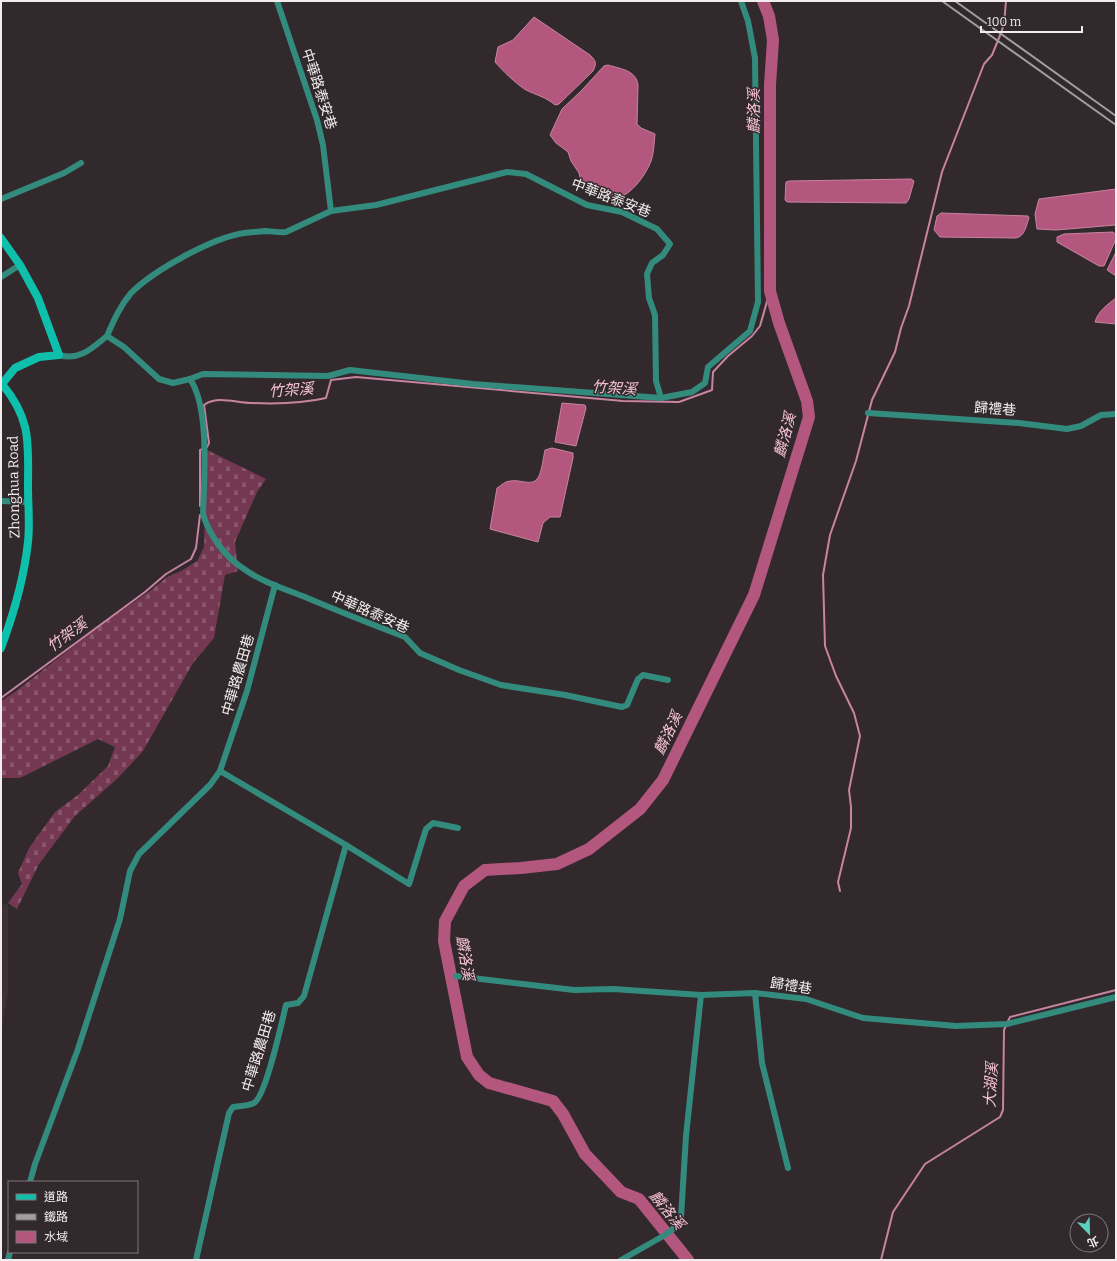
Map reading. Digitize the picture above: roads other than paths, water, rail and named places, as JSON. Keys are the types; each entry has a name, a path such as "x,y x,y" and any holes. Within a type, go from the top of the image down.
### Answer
{"street":[{"name":"中華路泰安巷","path":"277,1 324,145 332,211"},
{"path":"1,238 20,265 38,298 59,355 68,358 78,356 108,336 124,347 159,379 173,383 203,374 328,376 350,370 473,384 661,398 692,392 705,383 708,366 750,331 758,302 755,58 748,21 741,1"},
{"path":"1,199 64,173 81,163"},
{"name":"中華路泰安巷","path":"108,336 116,314 131,294 153,275 198,249 221,239 243,233 266,231 280,233 286,232 332,211 376,205 507,172 526,174 587,205 622,212 657,229 670,244 664,255 652,263 647,274 649,298 655,315 656,381 661,398"},
{"path":"1,277 20,265"},
{"name":"Zhonghua Road","path":"1,648 18,599 24,570 28,540 29,466 26,429 18,407 10,394 1,385 15,368 39,357 59,355"},
{"name":"中華路泰安巷","path":"190,379 198,395 204,448 203,514 207,526 230,558 244,570 275,585 404,638 420,652 459,670 501,686 565,695 622,707 627,705 638,679 643,675 668,680"},
{"name":"歸禮巷","path":"868,414 1011,422 1066,429 1082,426 1101,415 1116,414"},
{"path":"1,501 28,502"},
{"name":"中華路農田巷","path":"30,1181 35,1164 78,1049 116,934 130,871 139,854 210,785 220,771 247,691 275,585"},
{"path":"220,771 409,884 426,829 434,823 458,828"},
{"name":"中華路農田巷","path":"196,1260 229,1112 233,1107 254,1104 260,1098 275,1050 286,1005 298,1003 304,996 346,845"},
{"name":"歸禮巷","path":"456,976 574,990 613,989 701,995 755,992 806,999 862,1018 956,1026 1006,1024 1116,997"},
{"path":"755,992 762,1063 788,1168"},
{"path":"621,1260 665,1235 673,1229 681,1217 686,1136 701,995"}],"water":[{"path":"534,17 590,55 595,62 593,71 559,104 555,105 545,98 526,90 495,62 498,47 513,40"},
{"path":"608,65 631,73 637,80 637,124 641,128 655,134 652,158 649,167 630,191 625,195 612,199 601,197 583,189 579,173 571,161 568,152 556,143 550,135 562,109 604,66"},
{"path":"911,179 914,181 909,199 906,203 787,202 785,200 786,182 789,181"},
{"path":"1116,189 1116,225 1056,230 1037,229 1035,214 1039,199"},
{"path":"941,213 1028,216 1029,218 1023,233 1016,238 940,237 934,230 937,216"},
{"path":"1113,232 1116,235 1116,239 1104,266 1099,266 1057,242 1057,237 1064,234"},
{"path":"1116,252 1116,276 1107,270"},
{"path":"1116,298 1116,324 1095,322 1101,311"},
{"path":"562,403 585,405 586,408 576,446 555,442"},
{"path":"552,448 573,453 560,517 550,517 543,523 538,542 490,529 497,488 509,481 535,481 540,472 545,450"}],"waterway":[{"name":"麟洛溪","path":"688,1260 639,1199 621,1192 585,1154 563,1114 553,1101 489,1083 479,1075 467,1057 444,941 445,921 464,886 485,870 557,864 589,849 640,809 663,780 754,595 809,417 807,401 779,323 770,291 770,85 773,40 769,16 763,1"},
{"path":"840,891 838,882 851,828 849,790 860,736 854,713 836,676 825,646 823,575 830,535 856,461 872,400 895,352 901,328 909,306 942,172 984,64 992,55 1001,33 1004,24 1006,1"},
{"name":"竹架溪","path":"207,447 209,443 204,405 209,402 215,400 227,400 246,403 279,403 317,400 326,398 331,380 356,377 623,401 679,402 712,390 713,372 728,356 752,336 760,326 770,291"},
{"name":"竹架溪","path":"200,506 200,450 203,449"},
{"name":"竹架溪","path":"1,698 145,592 166,574 191,559 196,548 200,515"},
{"name":"大湖溪","path":"881,1260 893,1212 925,1164 1000,1117 1003,1110 1004,1030 1010,1017 1116,990"}],"railway":[{"path":"942,1 1116,125"},
{"path":"955,1 1116,116"}]}
